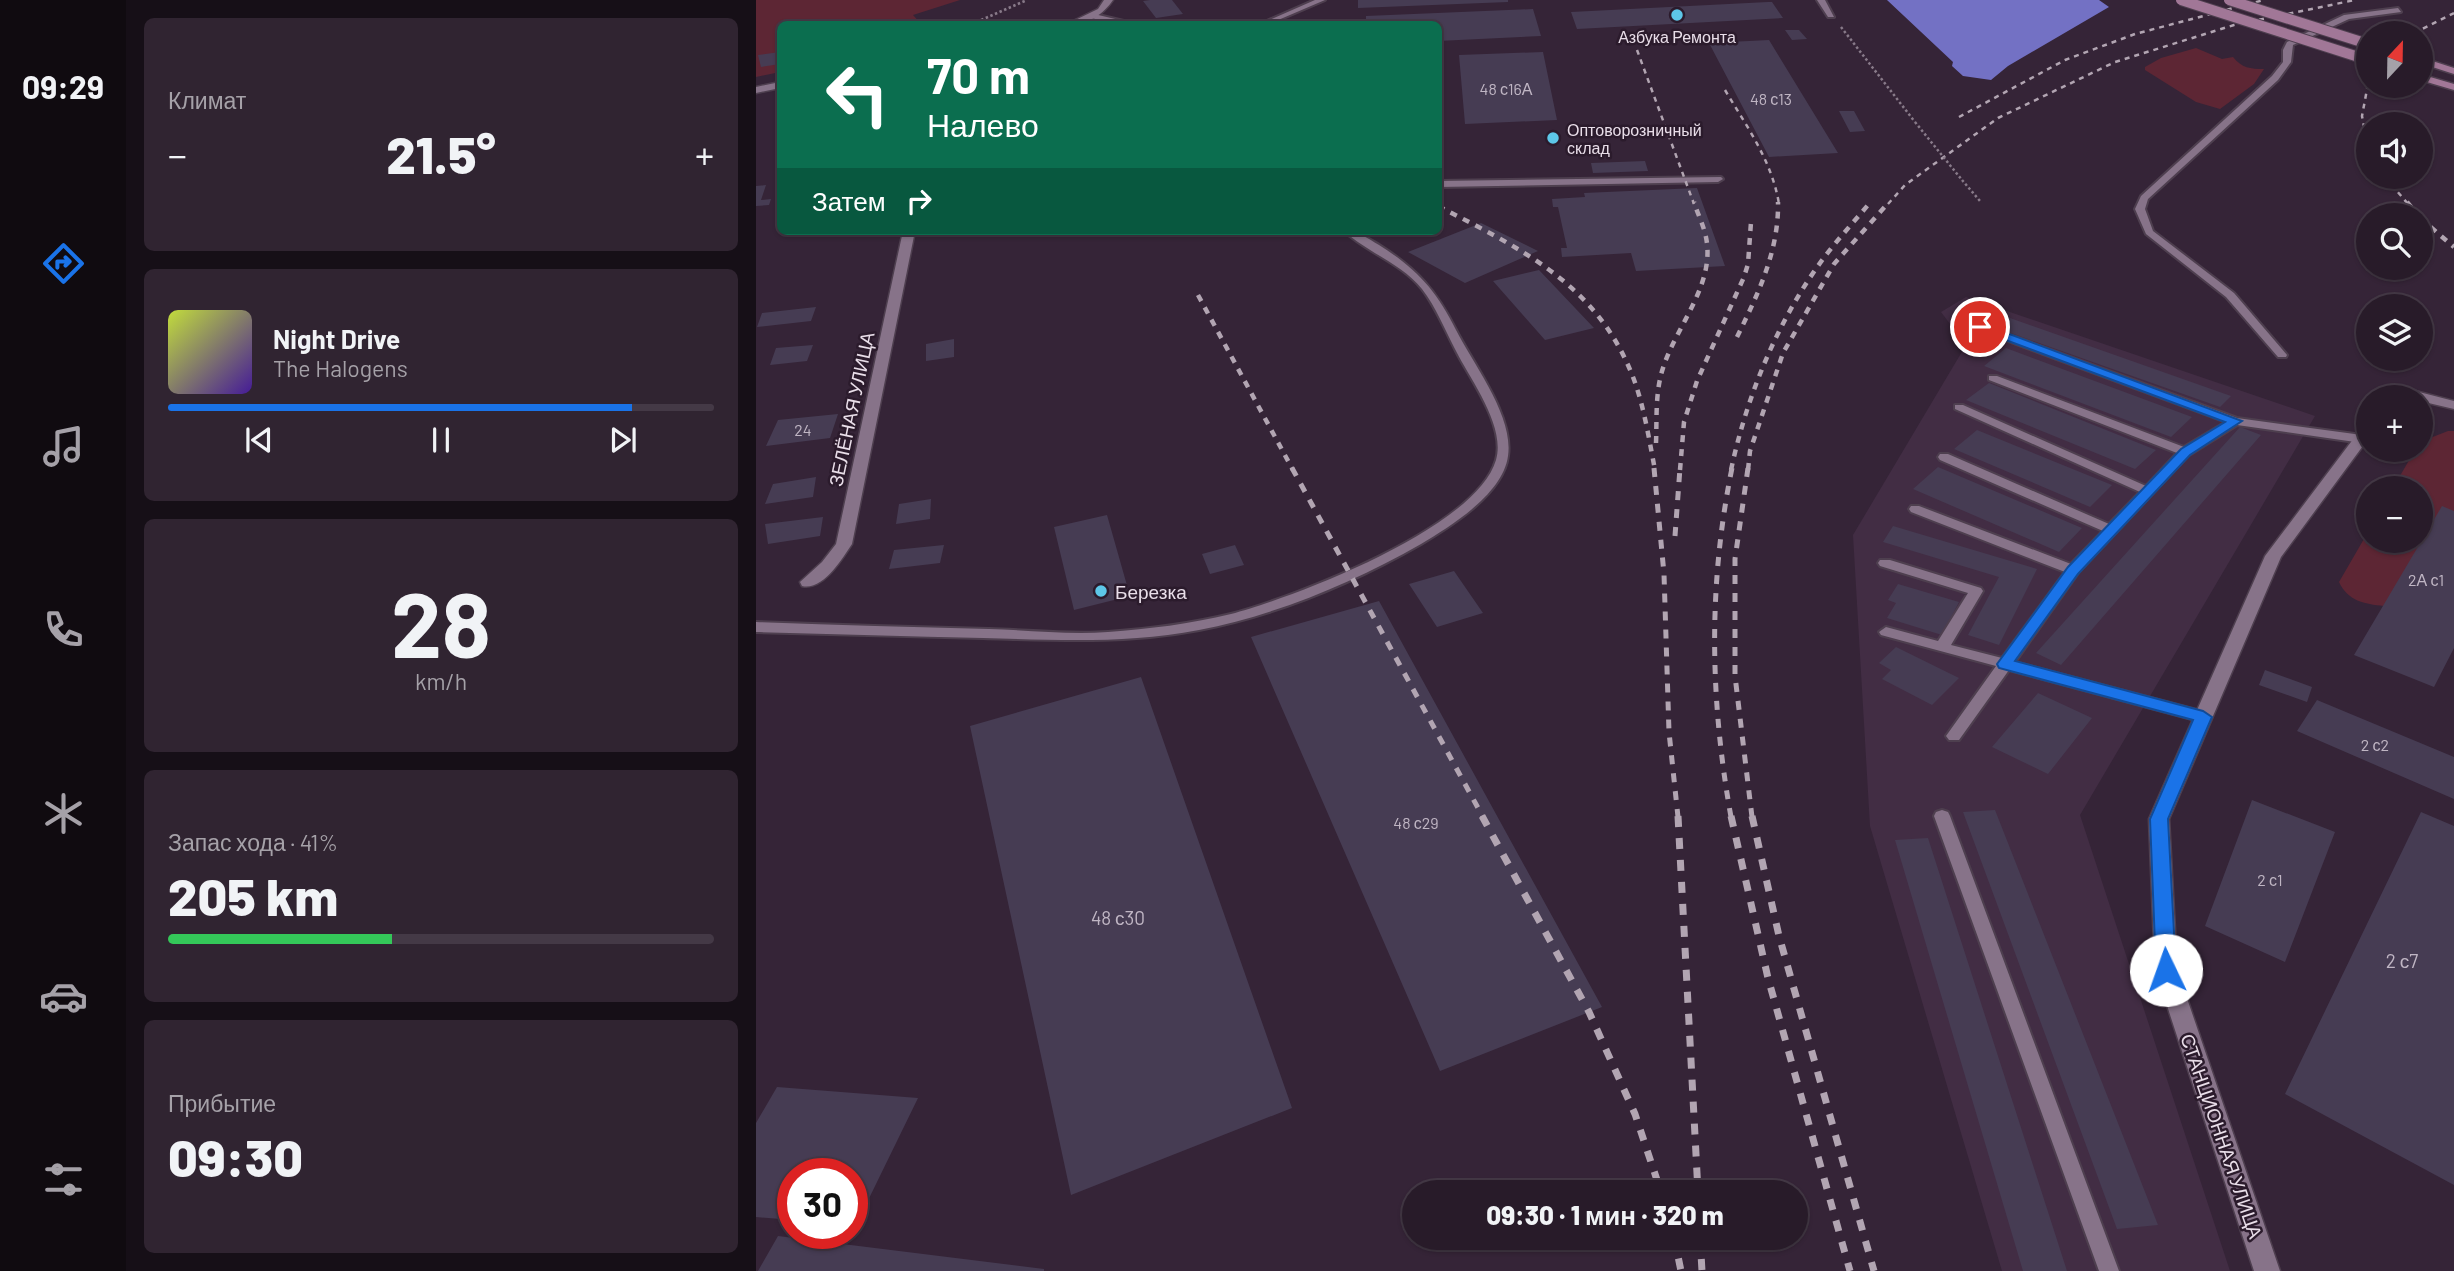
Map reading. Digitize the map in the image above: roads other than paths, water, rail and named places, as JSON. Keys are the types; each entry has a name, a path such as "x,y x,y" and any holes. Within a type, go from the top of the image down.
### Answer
{"main road":[{"path":"2181,0 2356,56"},
{"path":"2229,0 2356,40"},
{"path":"2433,64 2454,71"},
{"path":"2433,80 2454,87"}],"street":[{"path":"1080,21 1094,16 1109,0"},
{"path":"756,90 777,86"},
{"name":"ЗЕЛЁНАЯ УЛИЦА","path":"808,582 828,566 844,544 908,235"},
{"path":"2433,400 2454,405"},
{"name":"СТАНЦИОННАЯ УЛИЦА","path":"2267,1271 2166,970 2159,819 2273,556 2356,446"}],"lane":[{"path":"1271,21 1321,0"},
{"path":"1821,0 1831,15"},
{"path":"2282,355 2224,290 2164,246 2150,232 2140,209 2144,198 2275,78 2287,62 2290,44 2347,17 2398,10"},
{"path":"1094,16 1113,21"},
{"path":"1442,184 1718,179"},
{"path":"756,627 1103,636 1160,632 1254,611 1351,572 1436,531 1476,502 1491,484 1502,460 1502,439 1485,393 1432,295 1395,261 1355,235"},
{"path":"1980,327 2235,421 2356,433"},
{"path":"1993,377 2185,452"},
{"path":"1959,407 2148,491"},
{"path":"1954,736 2073,570 2185,452 2235,421"},
{"path":"1944,457 2112,530"},
{"path":"1915,509 2073,570"},
{"path":"1885,563 1976,591 1942,647"},
{"path":"1886,632 2203,717"},
{"path":"1942,816 2109,1271"}],"railway":[{"path":"1959,117 2065,60 2135,34 2264,0"},
{"path":"1888,204 1905,185 1998,118 2115,62 2234,25 2355,0"},
{"path":"2433,24 2454,13"},
{"path":"1637,50 1694,204"},
{"path":"1725,90 1765,159 1779,204"},
{"path":"2363,112 2365,98"},
{"path":"2395,189 2407,203"},
{"path":"1656,443 1660,377 1706,269 1708,251 1705,233 1694,202"},
{"path":"1737,337 1766,272 1775,238 1778,202"},
{"path":"1748,470 1750,451 1783,353 1834,264 1889,202"},
{"path":"1731,470 1755,386 1778,333 1823,259 1868,205"},
{"path":"1442,208 1527,254 1577,293 1599,317 1618,345 1633,377 1655,470"},
{"path":"1680,470 1684,422 1697,381 1744,277 1748,264 1751,222"},
{"path":"2433,229 2454,247"},
{"path":"1198,295 1293,470"},
{"path":"1292,468 1483,817"},
{"path":"1654,468 1664,574 1669,732 1678,817"},
{"path":"1675,536 1680,468"},
{"path":"1731,817 1719,730 1715,642 1719,555 1732,468"},
{"path":"1748,468 1735,559 1735,676 1752,817"},
{"path":"1482,816 1589,1012 1635,1114 1657,1180"},
{"path":"1678,816 1697,1180"},
{"path":"1731,816 1768,978 1850,1271"},
{"path":"1752,816 1779,936 1874,1271"},
{"path":"1677,1250 1681,1271"},
{"path":"1701,1250 1702,1271"}],"place":[{"name":"Азбука Ремонта","path":"1677,15"},
{"name":"Оптоворозничный склад","path":"1553,138"},
{"name":"Березка","path":"1101,591"}]}
